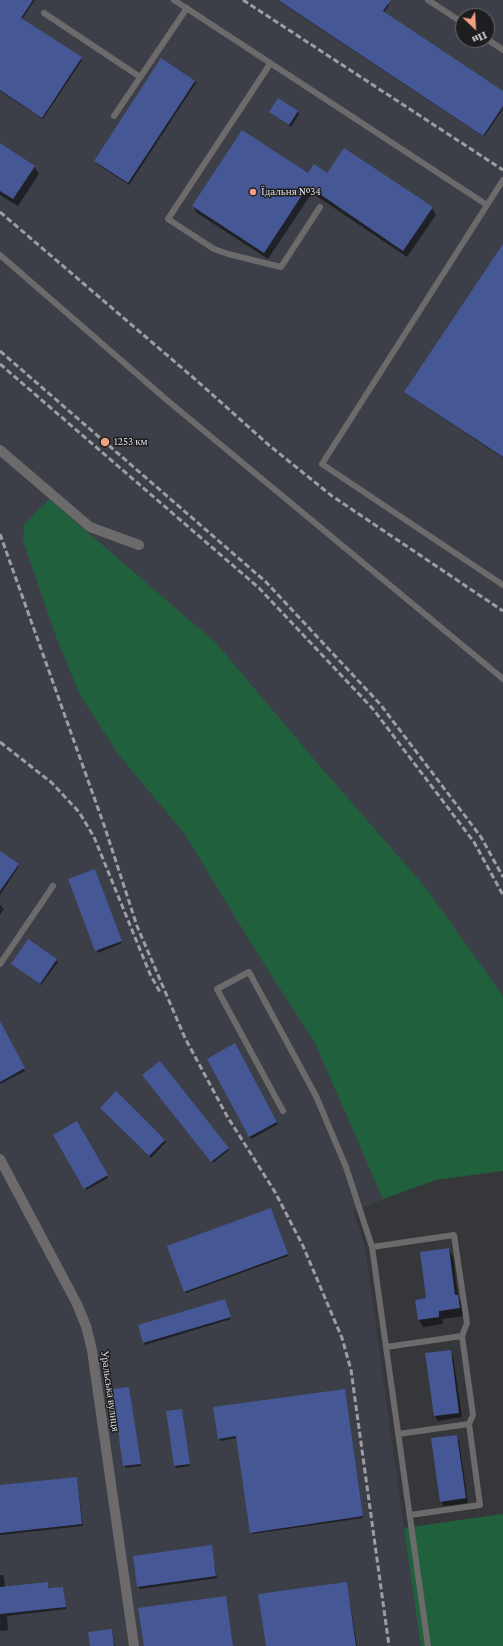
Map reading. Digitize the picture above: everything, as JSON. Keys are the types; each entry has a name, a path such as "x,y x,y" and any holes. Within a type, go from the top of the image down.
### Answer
{"street":[{"path":"0,450 90,527 139,545"},
{"name":"Уральська вулиця","path":"0,1159 77,1304 86,1326 92,1350 134,1646"}],"lane":[{"path":"174,0 487,205"},
{"path":"428,0 455,18"},
{"path":"114,116 186,8"},
{"path":"44,13 140,77"},
{"path":"270,64 168,219 214,249 281,267 320,207"},
{"path":"503,180 322,464 503,585"},
{"path":"0,255 168,401 503,679"},
{"path":"0,964 53,886"},
{"path":"283,1111 217,989 249,972 316,1096 346,1168 372,1247 428,1646"},
{"path":"372,1247 454,1235 467,1323 462,1336 473,1415 469,1424 480,1505 410,1514"},
{"path":"386,1347 462,1336"},
{"path":"398,1434 469,1424"}],"shaded area":[{"path":"0,0 503,0 503,1171 435,1180 353,1211 365,1248 404,1528 503,1514 503,1646 0,1646"}],"green space":[{"path":"49,499 216,643 318,764 426,888 503,996 503,1171 435,1180 383,1199 315,1043 259,956 184,833 119,755 80,695 58,642 23,541 24,525"},
{"path":"503,1514 503,1646 421,1646 404,1528"}],"building":[{"path":"0,0 33,0 21,18 82,57 42,118 0,90"},
{"path":"278,0 391,0 383,11 503,91 503,106 483,136"},
{"path":"161,58 195,81 128,183 94,161"},
{"path":"278,98 298,111 289,125 269,112"},
{"path":"242,130 308,173 314,164 327,173 344,148 433,207 403,251 308,186 264,253 192,206"},
{"path":"0,143 35,166 13,199 0,191"},
{"path":"503,244 503,457 404,392"},
{"path":"0,851 19,864 0,891"},
{"path":"95,869 122,941 95,951 68,879"},
{"path":"28,939 57,959 40,984 11,964"},
{"path":"0,1021 25,1068 0,1082"},
{"path":"235,1043 277,1122 249,1137 207,1059"},
{"path":"160,1061 229,1148 211,1162 142,1075"},
{"path":"116,1091 165,1140 149,1156 100,1108"},
{"path":"77,1121 108,1175 84,1189 53,1135"},
{"path":"271,1208 288,1254 184,1292 167,1246"},
{"path":"449,1248 455,1295 458,1295 460,1308 439,1311 439,1317 418,1320 415,1300 426,1298 420,1252"},
{"path":"225,1299 231,1317 143,1343 138,1325"},
{"path":"451,1350 459,1413 434,1416 425,1353"},
{"path":"129,1387 141,1464 123,1466 112,1389"},
{"path":"345,1389 363,1516 250,1533 236,1436 218,1439 213,1407"},
{"path":"182,1409 190,1464 174,1466 166,1411"},
{"path":"457,1435 466,1498 440,1502 431,1438"},
{"path":"77,1477 82,1524 0,1533 0,1485"},
{"path":"212,1545 216,1576 137,1587 133,1556"},
{"path":"48,1582 48,1588 63,1587 66,1607 0,1614 0,1587"},
{"path":"347,1582 356,1646 266,1646 258,1594"},
{"path":"226,1596 233,1646 144,1646 138,1608"},
{"path":"112,1629 114,1646 90,1646 88,1632"}],"railway":[{"path":"243,0 503,170"},
{"path":"0,212 196,380 270,446 332,496 503,611"},
{"path":"0,351 266,582 380,704 481,837 503,877"},
{"path":"0,364 259,588 373,709 474,842 503,895"},
{"path":"0,534 105,828 137,926 185,1038 227,1116 275,1192 303,1246 342,1338 351,1370 389,1646"},
{"path":"0,742 52,783 79,812 94,837 150,974 161,994"}],"place":[{"name":"Їдальня №34","path":"253,192"},
{"name":"1253 км","path":"105,442"}]}
